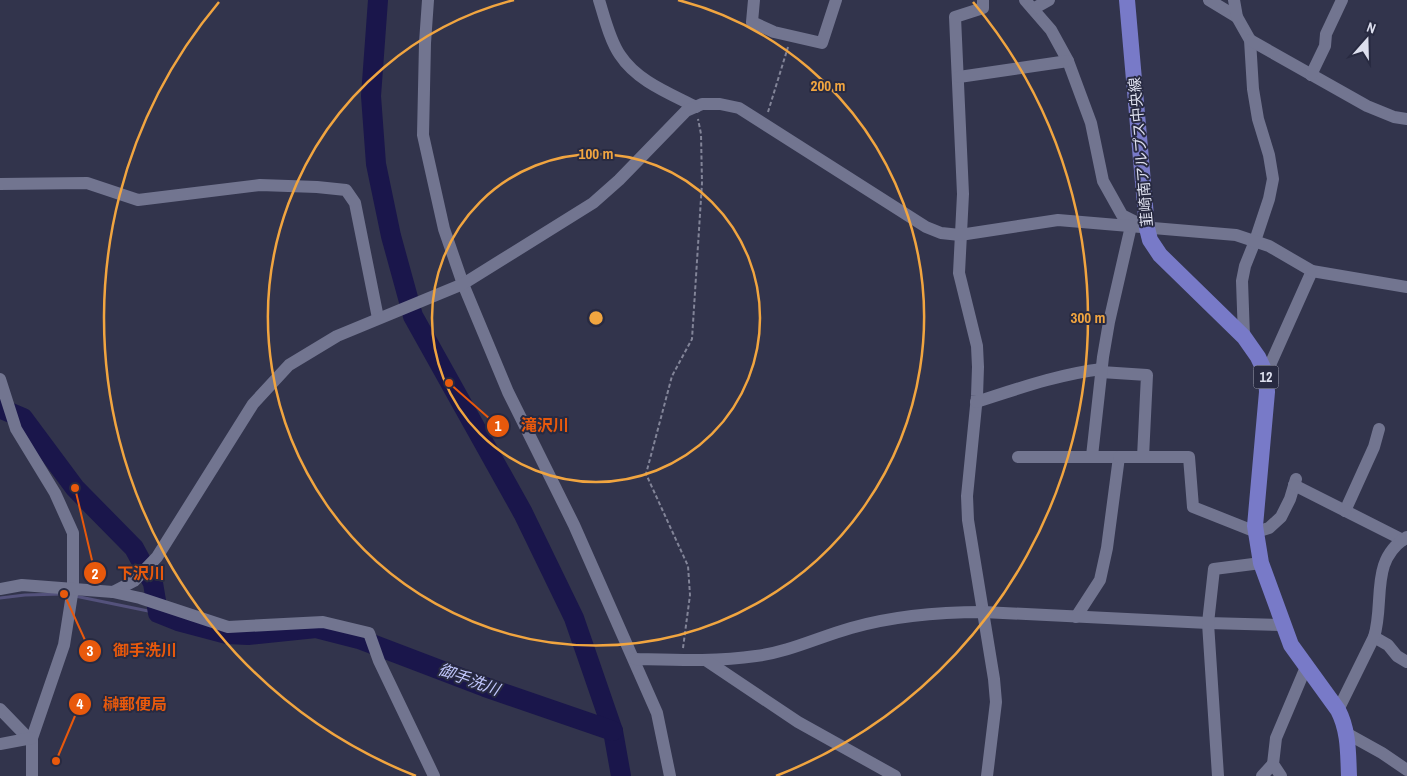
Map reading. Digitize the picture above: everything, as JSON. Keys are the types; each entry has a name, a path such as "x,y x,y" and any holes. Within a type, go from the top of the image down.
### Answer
{"main road":[{"name":"韮崎南アルプス中央線","path":"1128,0 1147,228 1150,240 1160,255 1244,337 1258,357 1266,374 1267,392 1256,532 1261,563 1291,645 1338,710 1343,720 1348,744 1349,776"}],"street":[{"path":"428,0 424,43 423,135 444,229 463,284 508,392 574,525 635,659 657,713 670,776"},
{"path":"599,0 619,54 634,72 696,107"},
{"path":"754,0 752,22 774,32 822,43 836,0"},
{"path":"983,0 983,8 955,17 958,120 963,194 959,273 977,346 978,367 967,496 968,520 994,679 996,702 987,776"},
{"path":"1049,0 1029,5 1051,30 1068,61 1091,123 1103,181 1122,216 1147,228"},
{"path":"1210,0 1237,17"},
{"path":"1234,0 1237,17 1250,40 1252,89 1273,179 1242,281 1244,337"},
{"path":"1311,75 1325,46 1326,34 1342,0"},
{"path":"1250,40 1367,106 1407,119"},
{"path":"958,76 1068,61"},
{"path":"113,592 134,581 157,557 253,404 289,366 337,336 463,284 593,203 619,180 686,111 702,104 720,104 739,108 926,227 941,233 960,236 1058,220 1236,235 1269,246 1312,271 1407,287"},
{"path":"0,184 87,182 138,200 260,185 317,186 346,190 355,203 383,316"},
{"path":"1092,456 1109,322 1131,226"},
{"path":"1266,374 1312,271"},
{"path":"976,402 1088,370 1147,375 1143,457"},
{"path":"0,379 16,429 55,493 73,533 73,588 64,645 30,738 32,776"},
{"path":"1345,511 1374,447 1379,429"},
{"path":"1018,457 1189,457 1193,507 1256,532 1269,528 1281,517 1290,499 1295,482 1345,511 1405,539"},
{"path":"1076,617 1100,580 1119,457"},
{"path":"1338,710 1378,625 1382,573 1388,554 1396,544 1405,539"},
{"path":"1218,776 1208,623 1214,569 1261,563"},
{"path":"0,589 22,585 113,592 140,598 228,627 324,622 369,633 379,661 434,776"},
{"path":"635,659 707,661 757,656 893,618 954,612 1283,625"},
{"path":"1374,637 1388,645 1398,656 1407,662"},
{"path":"707,661 798,722 896,776"},
{"path":"1262,776 1272,764 1276,738 1306,667"},
{"path":"0,709 30,738"},
{"path":"1346,734 1382,753 1407,770"},
{"path":"0,744 30,738"},
{"path":"1272,764 1281,776"}],"path":[{"path":"764,123 792,36"},
{"path":"681,660 690,596 688,566 646,474 672,376 692,338 702,183 701,134 696,107"}],"waterway":[{"path":"378,0 371,96 376,164 391,236 413,316 523,513 574,618 613,731 621,776"},
{"name":"御手洗川","path":"0,402 4,410 23,418 75,488 134,548 153,583 158,613 178,621 227,634 248,635 316,628 359,639 485,687 613,731"},
{"name":"御手洗川","path":"0,598 62,594"},
{"name":"御手洗川","path":"75,596 158,613"}],"place":[{"name":"滝沢川","path":"449,383"},
{"name":"下沢川","path":"75,488"},
{"name":"御手洗川","path":"64,594"},
{"name":"榊郵便局","path":"56,761"}]}
